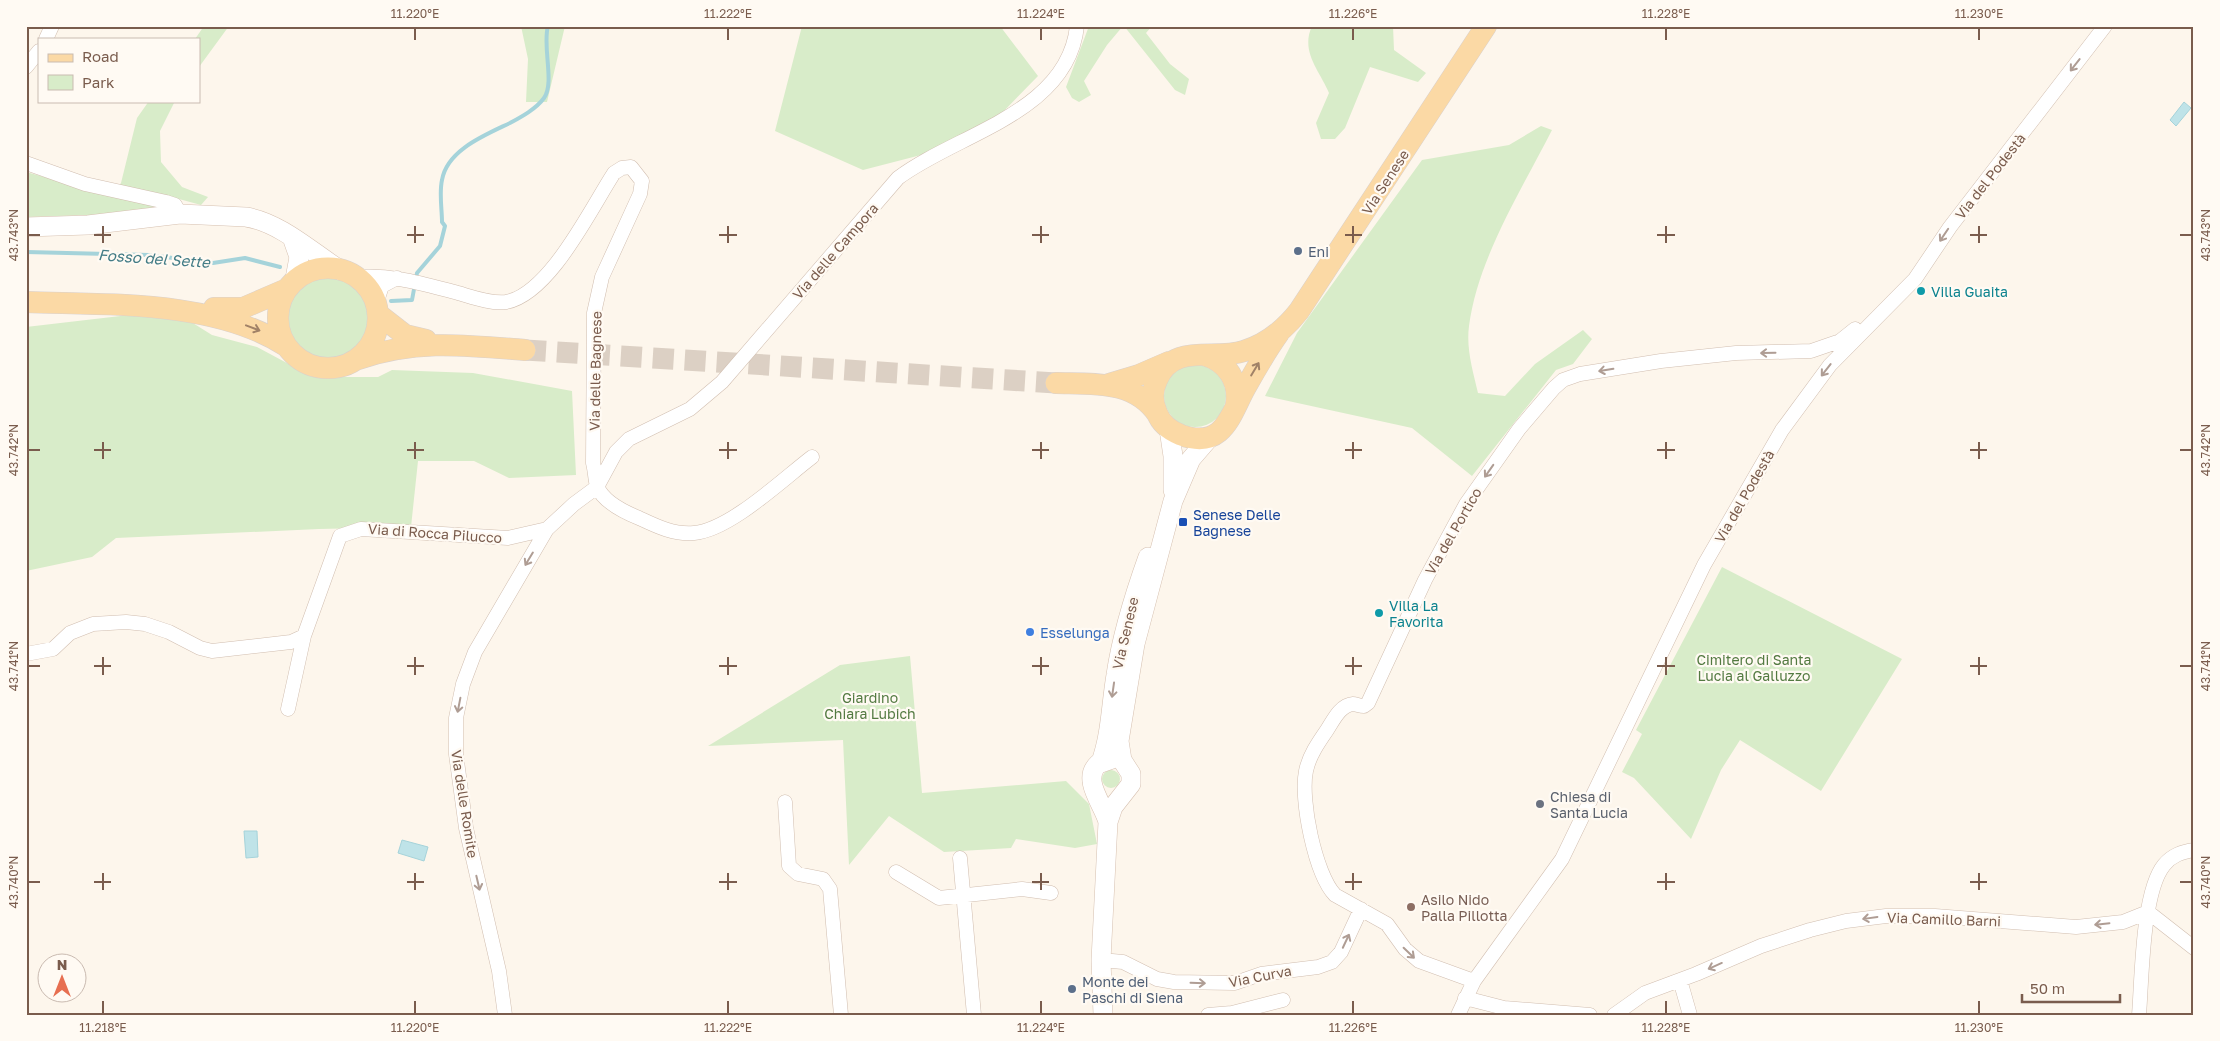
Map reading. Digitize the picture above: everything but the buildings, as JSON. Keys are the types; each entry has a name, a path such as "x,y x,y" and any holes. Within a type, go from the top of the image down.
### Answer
{"main road":[{"name":"Via Senese","path":"1108,822 1091,783 1094,768 1101,762 1107,739 1118,658 1135,593 1150,551 1172,506 1191,459 1210,437 1225,427 1245,387 1279,333 1296,316 1310,297 1486,26"},
{"path":"26,227 88,225 180,214 227,215 257,219 275,227 348,274 370,291 377,309 405,335 438,343 525,350"},
{"path":"286,346 278,325 278,314 280,303 291,284 299,257 293,240"},
{"path":"26,302 172,310 243,308 322,269 348,274"},
{"path":"355,360 373,340 377,309"},
{"path":"172,310 236,321 261,331 286,346 295,356 312,366 329,368 341,366 403,346 438,343"},
{"name":"Via Senese","path":"1103,1015 1101,960 1108,822 1119,798 1127,792 1131,784 1131,774 1124,764 1119,741 1135,644 1172,506 1173,456 1164,423 1153,398 1154,386 1159,374 1168,363 1189,355 1230,354 1244,351 1279,333"},
{"path":"1106,384 1139,375 1189,355 1219,361 1231,374 1237,391 1236,408"},
{"path":"1056,382 1106,384 1134,392 1151,405 1164,423 1186,437 1210,437"},
{"path":"1101,762 1111,759 1124,764"},
{"path":"1096,794 1105,798 1119,798"}],"street":[{"path":"46,38 52,26"},
{"name":"Via delle Campora","path":"597,487 616,452 629,439 690,409 722,382 898,178 909,169 982,133 1053,83 1064,67 1078,26"},
{"name":"Via del Podestà","path":"1458,1015 1474,981 1562,859 1704,564 1782,430 1830,365 1915,279 1950,227 2105,26"},
{"path":"26,67 38,52"},
{"path":"26,163 85,184 166,202 175,205 180,214"},
{"name":"Via delle Bagnese","path":"348,274 404,279 492,302 506,302 532,289 557,265 614,173 622,168 631,167 639,174 642,181 640,194 602,277 594,313 593,463 597,487"},
{"path":"377,309 382,286 404,279"},
{"name":"Via del Portico","path":"1474,981 1418,961 1405,949 1387,924 1335,895 1322,878 1305,800 1306,769 1312,753 1340,711 1352,704 1364,706 1368,703 1425,580 1466,504 1519,429 1563,380 1580,374 1661,361 1736,353 1811,351 1840,341 1871,315 1890,305"},
{"path":"597,487 608,501 630,514 666,531 694,533 716,527 754,503 812,457"},
{"name":"Via delle Romite","path":"505,1015 498,971 466,828 456,754 456,718 463,684 475,652 547,529 574,504 597,487"},
{"name":"Via di Rocca Pilucco","path":"288,709 304,636 340,536 361,529 508,538 547,529"},
{"path":"26,654 54,649 70,633 93,624 126,622 145,624 169,632 200,648 212,651 282,643 304,636"},
{"path":"785,802 789,866 798,874 823,879 830,890 841,1015"},
{"path":"2139,1015 2148,912 2155,880 2164,865 2177,854 2194,850"},
{"path":"960,858 974,1015"},
{"path":"896,872 939,898 1022,889 1051,893"},
{"name":"Via Curva","path":"1101,960 1123,962 1158,978 1174,982 1235,984 1261,974 1318,967 1332,962 1341,952 1361,909"},
{"path":"2148,912 2194,948"},
{"name":"Via Camillo Barni","path":"1614,1015 1645,992 1680,980 1761,946 1810,930 1846,921 1886,916 1935,916 2076,927 2123,922 2148,912"},
{"path":"1680,980 1690,1015"},
{"path":"1465,998 1504,1008 1590,1015"},
{"path":"1208,1015 1232,1014 1283,1000"}],"green space":[{"path":"204,26 229,26 200,66 200,38 196,38"},
{"path":"521,26 565,26 547,102 526,102 528,59"},
{"path":"802,26 1000,26 1038,76 998,117 921,155 863,170 775,131"},
{"path":"1089,26 1123,26 1107,45 1084,81 1091,95 1079,102 1072,98 1066,87"},
{"path":"1124,26 1152,26 1146,33 1170,64 1189,79 1185,95 1175,90"},
{"path":"1312,26 1393,26 1394,50 1426,73 1418,82 1370,67 1345,128 1335,139 1321,139 1316,123 1329,93 1310,53 1308,44"},
{"path":"148,102 174,102 160,131 161,162 182,187 208,197 201,205 179,199 152,213 26,217 26,172 111,195 121,183 137,118"},
{"path":"1541,126 1552,130 1502,225 1481,275 1474,301 1468,343 1478,393 1505,396 1535,364 1583,330 1592,339 1573,364 1556,370 1472,476 1412,428 1265,396 1297,333 1422,160 1509,145"},
{"path":"320,277 336,277 351,284 362,295 369,310 366,334 357,347 336,359 320,359 305,352 294,341 287,326 287,310 294,295 305,284"},
{"path":"172,310 212,335 257,347 313,377 378,377 392,370 473,373 572,391 576,475 509,478 474,461 418,461 411,527 116,538 92,557 26,571 26,327"},
{"path":"1195,365 1207,367 1217,374 1224,384 1226,396 1224,408 1217,418 1207,425 1195,427 1183,425 1173,418 1166,408 1164,396 1166,384 1173,374 1183,367"},
{"name":"Cimitero di Santa Lucia al Galluzzo","path":"1722,567 1902,659 1821,791 1740,740 1721,770 1691,839 1634,778 1622,772 1642,734 1636,730"},
{"name":"Giardino Chiara Lubich","path":"910,656 922,793 1066,781 1089,804 1097,844 1075,848 1016,839 1011,848 944,852 889,816 849,865 843,740 708,746 840,665"},
{"path":"1111,770 1117,773 1120,779 1117,785 1111,788 1105,785 1102,779 1105,773"}],"water":[{"path":"2184,102 2191,108 2176,126 2170,120"},
{"path":"244,831 257,831 258,857 246,858"},
{"path":"402,840 428,847 424,861 398,853"}],"waterway":[{"name":"Fosso del Sette","path":"391,301 412,300 417,273 440,246 445,226 442,222 441,185 445,169 451,160 468,145 523,115 537,106 544,98 547,91 549,74 546,44 548,26"},
{"name":"Fosso del Sette","path":"26,252 149,255 213,263 245,258 280,267"}],"tunnel":[{"path":"525,350 1056,383"}],"place":[{"name":"Eni","path":"1298,251"},
{"name":"Villa Guaita","path":"1921,291"},
{"name":"Senese Delle Bagnese","path":"1183,522"},
{"name":"Villa La Favorita","path":"1379,613"},
{"name":"Esselunga","path":"1030,632"},
{"name":"Chiesa di Santa Lucia","path":"1540,804"},
{"name":"Asilo Nido Palla Pillotta","path":"1411,907"},
{"name":"Monte dei Paschi di Siena","path":"1072,989"}]}
